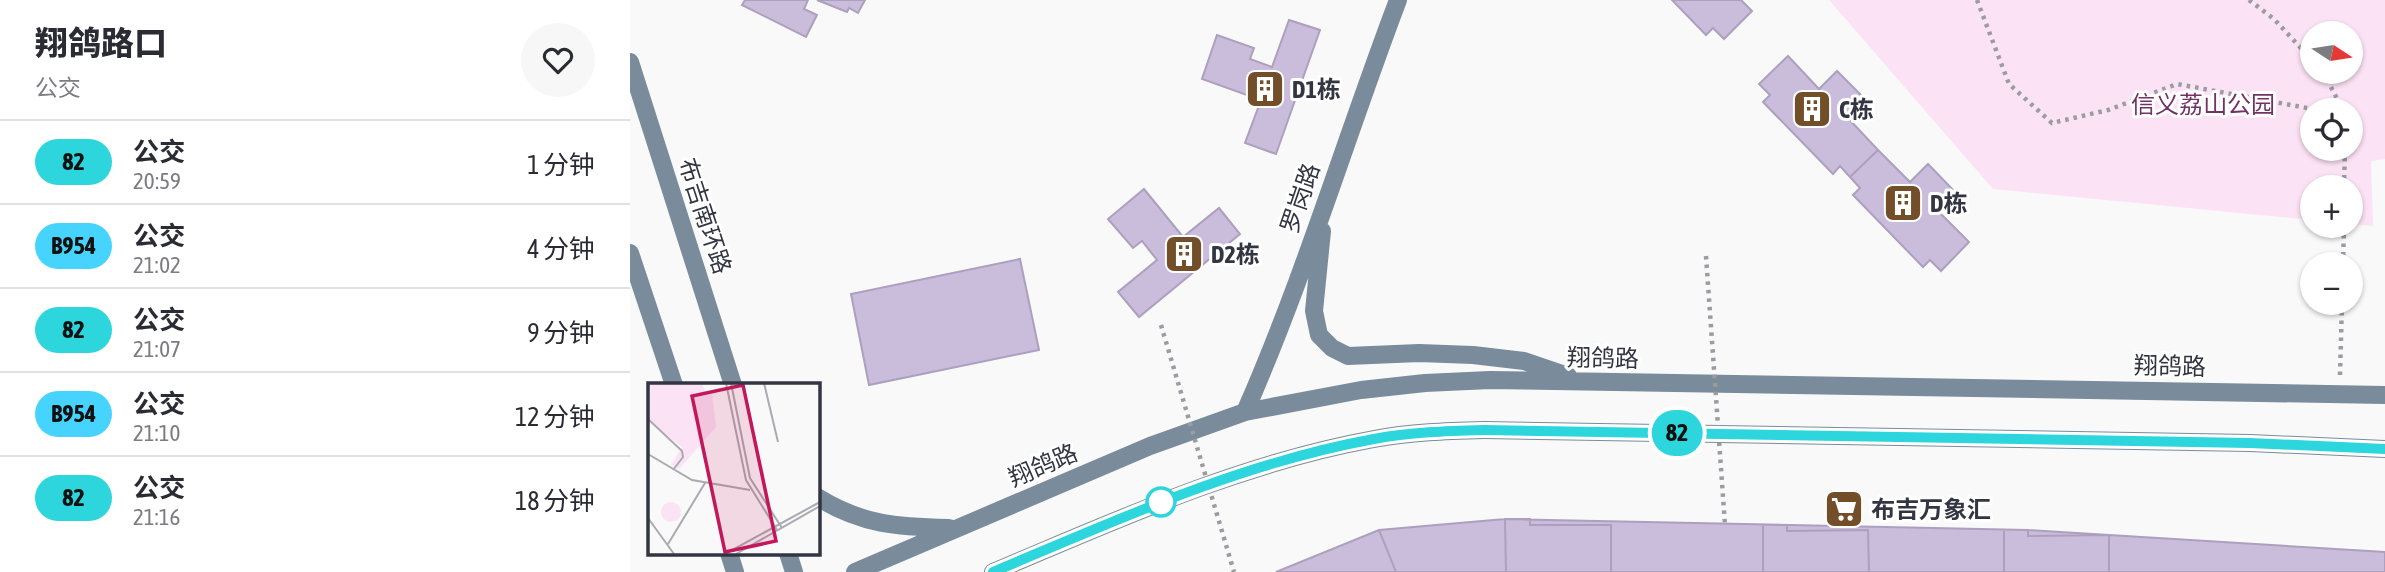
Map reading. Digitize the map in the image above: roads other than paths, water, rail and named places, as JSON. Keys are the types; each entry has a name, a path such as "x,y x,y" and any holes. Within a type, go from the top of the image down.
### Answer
{"street":[{"name":"罗岗路","path":"1245,412 1269,359 1398,0"},
{"name":"布吉南环路","path":"630,62 732,383"},
{"path":"1324,205 1314,311 1319,335 1332,348 1348,356 1419,353 1473,355 1524,361 1584,382"},
{"path":"630,253 673,383"},
{"name":"翔鸽路","path":"855,572 1150,446 1245,412 1361,390 1490,380 2385,395"},
{"path":"993,572 1154,505 1242,472 1318,450 1376,438 1427,432 1485,430 2236,442 2385,449"},
{"path":"819,497 841,511 875,522 911,528 956,528"},
{"path":"729,554 735,572"},
{"path":"788,554 794,572"}],"place":[{"name":"D1栋","path":"1265,89"},
{"name":"C栋","path":"1812,109"},
{"name":"D栋","path":"1903,203"},
{"name":"D2栋","path":"1184,254"},
{"name":"布吉万象汇","path":"1844,509"}],"park label":[{"name":"信义荔山公园","path":"2203,104"}]}
